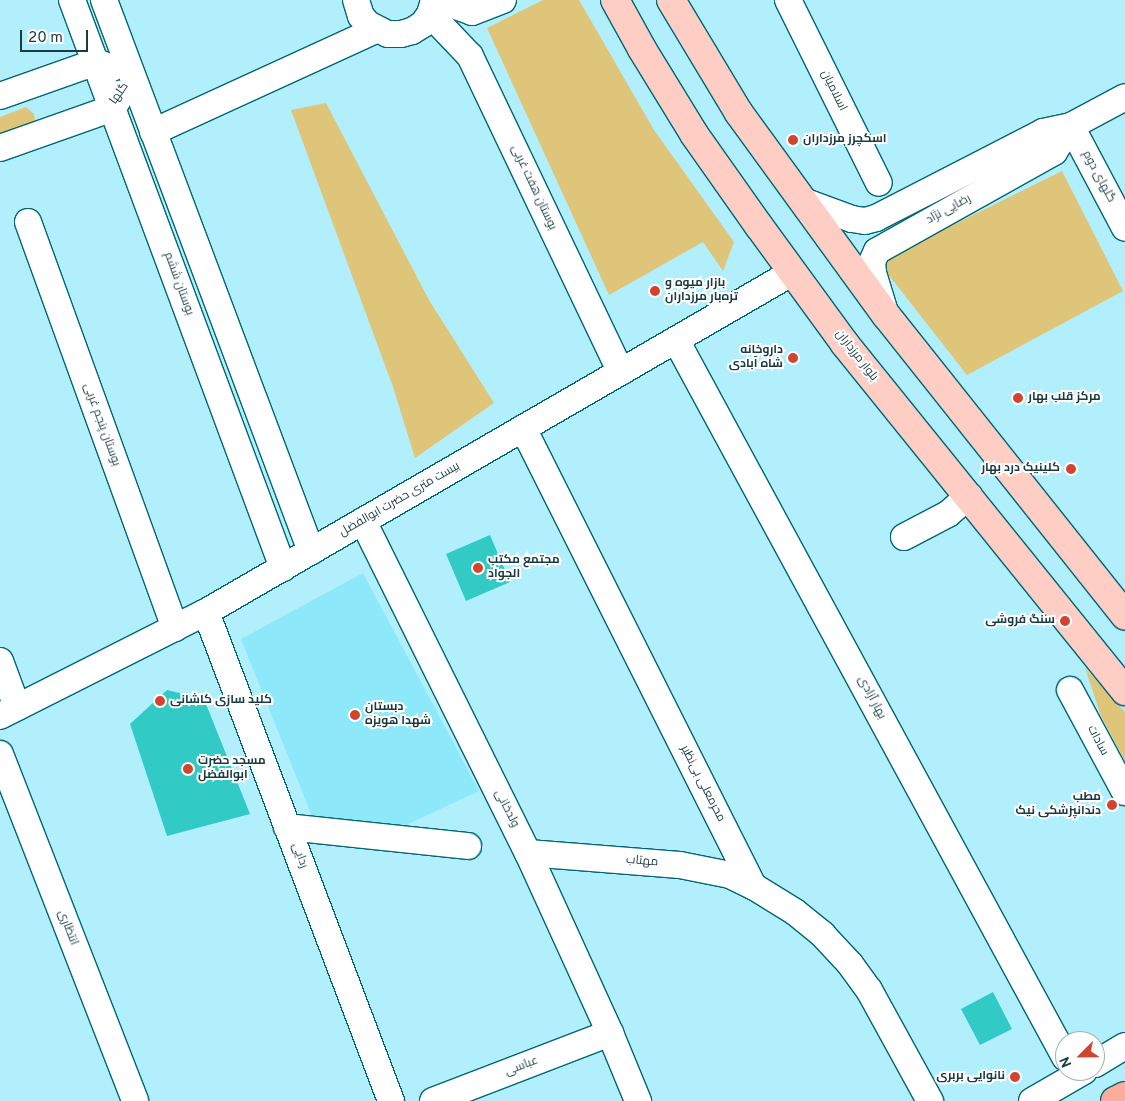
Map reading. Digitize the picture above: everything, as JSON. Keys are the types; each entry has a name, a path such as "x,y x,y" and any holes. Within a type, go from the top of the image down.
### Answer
{"highway":[{"path":"1115,1101 1125,1096"}],"main road":[{"name":"بلوار مرزداران","path":"615,0 642,49 694,134 845,344 1125,691"},
{"path":"671,0 739,113 886,316 1125,616"}],"street":[{"name":"بوستان ششم","path":"72,0 283,568"},
{"path":"104,0 134,75 153,132 311,551"},
{"path":"354,2 368,24 376,30 388,34 406,33 423,24 434,5 472,12 503,0"},
{"name":"اسلامیان","path":"788,0 879,183"},
{"name":"بوستان هفت غربی","path":"434,5 470,56 621,372"},
{"path":"153,132 376,30"},
{"name":"گلها","path":"0,148 113,108 134,75 96,62"},
{"path":"0,96 96,62"},
{"name":"رضایی نژاد","path":"802,201 852,219 865,221 876,218 1043,132 1071,126 1125,97"},
{"name":"رضایی نژاد","path":"886,316 873,273 872,262 877,251 1054,152 1071,126"},
{"name":"گلهای دوم","path":"1071,126 1125,228"},
{"name":"بوستان پنجم غربی","path":"28,222 175,628"},
{"name":"بیست متری حضرت ابوالفضل","path":"9,712 206,612 793,272"},
{"name":"بهار آزادی","path":"676,340 1059,1031"},
{"name":"محرمعلی بی‌نظیر","path":"523,428 753,886"},
{"path":"904,537 948,514 969,496"},
{"name":"ولدخانی","path":"363,521 528,853 610,1033 638,1101"},
{"name":"ردایی","path":"206,612 391,1101"},
{"path":"0,661 9,712"},
{"name":"سادات","path":"1070,690 1125,792"},
{"name":"انتظاری","path":"0,754 134,1101"},
{"path":"287,827 468,846"},
{"name":"مهتاب","path":"528,853 680,865 730,875 753,886"},
{"path":"753,886 795,912 822,935 850,964 869,990 930,1101"},
{"name":"عباسی","path":"433,1101 610,1033"},
{"path":"1105,1056 1125,1046"},
{"path":"1032,1101 1060,1081"}],"shaded area":[{"path":"543,0 579,0 654,130 734,242 723,271 703,242 609,295 487,28"},
{"path":"326,103 429,300 494,403 415,458 393,387 291,110"},
{"path":"26,107 34,114 35,121 32,130 0,142 0,117"},
{"path":"1062,171 1123,291 967,375 884,269 892,255"},
{"name":"دبستان شهدا هویزه","path":"363,573 479,791 404,826 312,816 241,639"},
{"path":"1085,668 1125,712 1125,761 1101,716"}],"building":[{"name":"مجتمع مکتب الجواد","path":"490,535 510,582 466,601 446,554"},
{"name":"مسجد حضرت ابوالفضل","path":"167,690 204,699 250,814 167,836 130,724"},
{"path":"993,992 1012,1029 980,1045 961,1009"}],"place":[{"name":"اسکچرز مرزداران","path":"793,140"},
{"name":"بازار میوه و تره‌بار مرزداران","path":"655,291"},
{"name":"داروخانه شاه آبادی","path":"793,358"},
{"name":"مرکز قلب بهار","path":"1018,398"},
{"name":"کلینیک درد بهار","path":"1071,469"},
{"name":"مجتمع مکتب الجواد","path":"478,568"},
{"name":"سنگ فروشی","path":"1065,621"},
{"name":"کلید سازی کاشانی","path":"160,701"},
{"name":"دبستان شهدا هویزه","path":"355,715"},
{"name":"مسجد حضرت ابوالفضل","path":"188,769"},
{"name":"مطب دندانپزشکی نیک","path":"1112,805"},
{"name":"نانوایی بربری","path":"1015,1077"}]}
